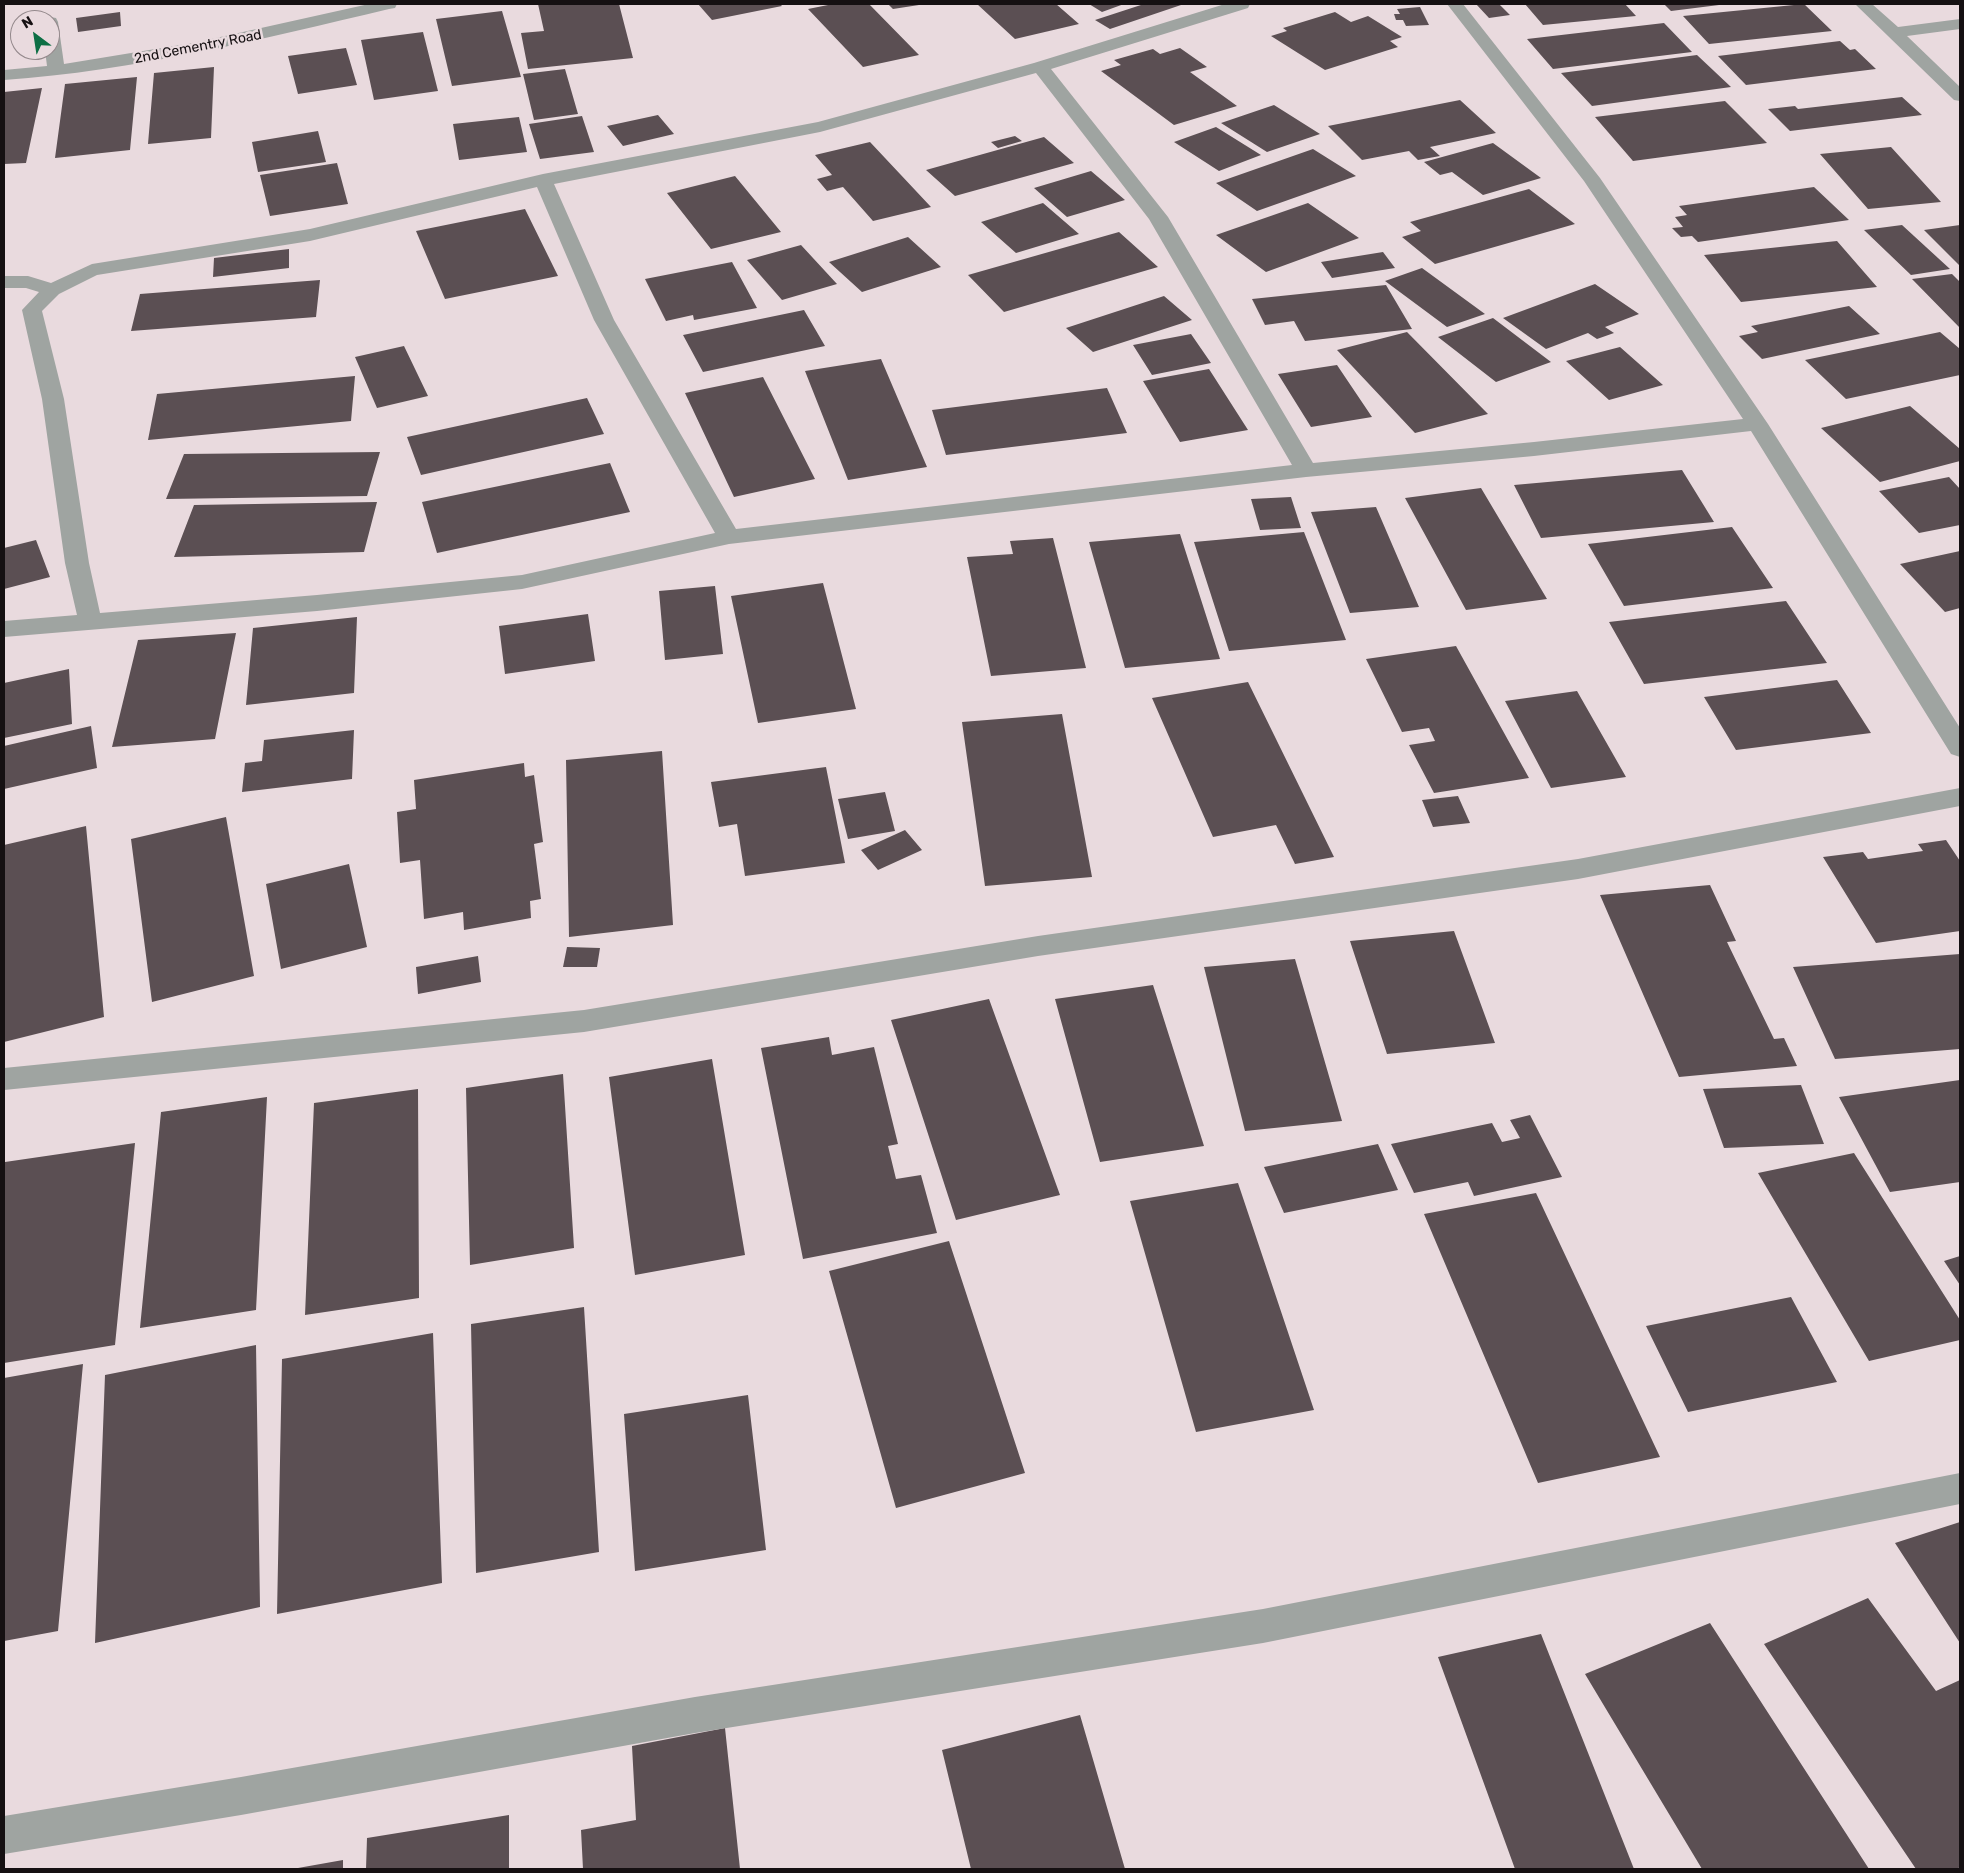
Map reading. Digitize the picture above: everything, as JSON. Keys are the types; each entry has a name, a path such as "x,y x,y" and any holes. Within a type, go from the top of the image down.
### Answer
{"street":[{"name":"2nd Cementry Road","path":"4,75 56,71 176,54 389,4"},
{"path":"90,621 77,563 53,399 32,310 52,290 92,270 310,235 543,180 820,127 1040,67 1242,4"},
{"path":"1456,4 1591,178 1757,424 1960,748"},
{"path":"1863,4 1960,96"},
{"path":"1894,33 1960,24"},
{"path":"55,60 56,71"},
{"path":"1040,67 1158,216 1306,470"},
{"path":"543,180 604,320 729,538"},
{"path":"4,282 28,282 52,290"},
{"path":"4,629 317,603 522,582 729,538 1306,470 1534,449 1757,424"},
{"path":"4,1079 584,1021 1038,946 1578,869 1960,797"},
{"path":"4,1835 250,1794 695,1715 1263,1626 1960,1488"}],"building":[{"path":"538,4 619,4 633,58 528,69 521,33 544,31"},
{"path":"698,4 780,4 782,6 712,20"},
{"path":"833,4 869,4 919,55 863,67 808,9"},
{"path":"888,4 919,4 919,5 893,9"},
{"path":"977,4 1056,4 1079,24 1015,39"},
{"path":"1089,4 1124,4 1102,12"},
{"path":"1144,4 1184,4 1110,29 1095,20"},
{"path":"1476,4 1499,4 1510,15 1489,18"},
{"path":"1525,4 1625,4 1636,16 1543,25"},
{"path":"1664,4 1718,4 1719,5 1671,11"},
{"path":"1804,4 1832,31 1709,44 1683,16"},
{"path":"1420,7 1429,25 1406,26 1403,20 1396,20 1394,14 1400,14 1397,9"},
{"path":"502,11 521,77 452,86 436,19"},
{"path":"120,12 121,26 78,32 76,18"},
{"path":"1335,12 1351,22 1368,16 1402,37 1390,41 1398,47 1325,70 1271,36 1287,31 1283,28"},
{"path":"1664,23 1692,52 1553,69 1527,39"},
{"path":"423,32 438,91 374,100 361,40"},
{"path":"1840,41 1850,50 1855,49 1876,69 1746,85 1718,56"},
{"path":"346,48 357,85 298,94 288,56"},
{"path":"1180,48 1207,67 1190,72 1237,106 1174,125 1101,71 1121,65 1114,60 1153,49 1160,54"},
{"path":"1697,55 1731,87 1592,106 1561,73"},
{"path":"214,67 211,138 148,144 154,73"},
{"path":"565,69 578,114 534,120 523,74"},
{"path":"137,77 130,150 55,158 65,84"},
{"path":"42,88 26,163 4,164 4,92"},
{"path":"1902,97 1922,115 1790,131 1768,109 1795,106 1798,109"},
{"path":"1460,100 1496,133 1430,147 1440,156 1418,160 1409,151 1362,160 1328,126"},
{"path":"1725,101 1767,143 1633,161 1595,117"},
{"path":"1274,105 1320,134 1267,152 1221,123"},
{"path":"658,115 674,134 623,146 607,126"},
{"path":"582,116 594,152 540,159 529,124"},
{"path":"519,117 527,152 459,160 453,124"},
{"path":"1216,127 1261,155 1219,171 1174,142"},
{"path":"318,131 326,162 258,172 252,142"},
{"path":"1015,136 1022,141 998,148 991,142"},
{"path":"1044,137 1074,163 955,196 926,170"},
{"path":"870,142 931,207 873,221 843,187 827,191 817,179 832,175 815,155"},
{"path":"1493,143 1541,178 1483,195 1452,172 1440,175 1424,162"},
{"path":"1891,147 1941,202 1868,209 1820,154"},
{"path":"1313,149 1356,176 1257,211 1216,183"},
{"path":"337,163 348,204 270,216 260,175"},
{"path":"1091,171 1125,200 1067,217 1034,188"},
{"path":"735,176 781,232 711,249 667,193"},
{"path":"1814,187 1849,220 1698,242 1692,236 1681,237 1672,228 1683,227 1675,217 1687,215 1679,206"},
{"path":"1529,189 1575,224 1435,264 1402,237 1421,231 1410,222"},
{"path":"1043,203 1079,234 1016,253 981,222"},
{"path":"1308,203 1359,238 1266,272 1216,235"},
{"path":"525,209 558,276 445,299 416,231"},
{"path":"1902,225 1950,269 1911,275 1864,230"},
{"path":"1960,225 1960,266 1924,230"},
{"path":"1119,232 1158,267 1004,312 968,275"},
{"path":"908,237 941,267 862,292 829,262"},
{"path":"1837,241 1877,287 1741,302 1704,255"},
{"path":"801,245 837,284 782,300 747,260"},
{"path":"289,249 289,268 213,277 214,258"},
{"path":"1383,252 1395,268 1332,278 1321,262"},
{"path":"732,262 757,308 694,320 693,315 666,321 645,279"},
{"path":"1422,268 1485,314 1447,327 1385,281"},
{"path":"1952,274 1960,282 1960,328 1912,279"},
{"path":"320,280 316,317 131,331 140,294"},
{"path":"1595,284 1639,314 1605,327 1614,333 1597,339 1588,333 1546,349 1503,318"},
{"path":"1386,285 1412,329 1305,341 1294,321 1265,325 1252,299"},
{"path":"1164,296 1192,320 1093,352 1066,328"},
{"path":"1849,306 1880,334 1762,359 1739,336 1758,332 1751,326"},
{"path":"804,310 825,346 703,372 683,335"},
{"path":"1493,318 1551,362 1496,382 1438,337"},
{"path":"1407,332 1488,414 1415,433 1337,350"},
{"path":"1940,332 1960,349 1960,375 1846,399 1805,360"},
{"path":"1191,334 1211,363 1152,375 1133,345"},
{"path":"404,346 428,396 377,408 355,357"},
{"path":"1620,347 1663,385 1609,400 1566,361"},
{"path":"881,359 927,467 848,480 805,371"},
{"path":"1337,365 1372,417 1311,427 1278,374"},
{"path":"1209,369 1248,430 1180,442 1143,381"},
{"path":"355,376 351,421 148,440 157,394"},
{"path":"763,377 815,479 734,497 685,393"},
{"path":"1107,388 1127,433 946,455 932,410"},
{"path":"587,398 604,434 421,475 407,437"},
{"path":"1910,406 1960,449 1960,461 1880,482 1821,428"},
{"path":"380,452 367,496 166,499 184,454"},
{"path":"610,463 630,512 437,553 422,502"},
{"path":"1682,470 1714,522 1541,538 1514,485"},
{"path":"1949,477 1960,489 1960,525 1919,533 1879,491"},
{"path":"1481,488 1547,599 1466,610 1405,498"},
{"path":"1291,497 1301,528 1260,530 1251,499"},
{"path":"377,502 364,552 174,557 194,505"},
{"path":"1376,507 1419,607 1350,613 1311,512"},
{"path":"1732,527 1773,588 1624,606 1588,544"},
{"path":"1304,532 1346,640 1229,651 1194,542"},
{"path":"1180,534 1220,659 1125,668 1089,542"},
{"path":"1053,538 1086,668 991,676 967,557 1013,554 1010,541"},
{"path":"36,540 50,577 4,589 4,548"},
{"path":"1960,551 1960,608 1945,612 1900,564"},
{"path":"823,583 856,709 758,723 731,596"},
{"path":"715,586 723,654 665,660 659,591"},
{"path":"1786,601 1827,663 1644,684 1609,622"},
{"path":"588,614 595,661 505,674 499,626"},
{"path":"357,617 354,693 246,705 253,628"},
{"path":"236,633 215,739 112,747 138,640"},
{"path":"1456,646 1529,778 1434,793 1409,745 1435,741 1429,728 1402,732 1366,659"},
{"path":"69,669 72,724 4,738 4,683"},
{"path":"1837,680 1871,733 1736,750 1704,697"},
{"path":"1248,682 1334,857 1295,864 1276,825 1213,837 1152,698"},
{"path":"1577,691 1626,777 1551,788 1505,701"},
{"path":"1062,714 1092,877 985,886 962,722"},
{"path":"91,726 97,768 4,789 4,746"},
{"path":"354,730 352,779 242,792 245,763 262,761 264,740"},
{"path":"662,751 673,925 569,937 566,760"},
{"path":"524,763 525,777 534,775 543,842 534,844 541,899 530,901 531,918 464,930 463,912 424,919 420,860 400,863 397,812 416,809 414,780"},
{"path":"826,767 845,863 745,876 737,824 719,827 711,782"},
{"path":"885,792 895,831 848,839 838,799"},
{"path":"1458,796 1470,823 1433,827 1422,800"},
{"path":"226,817 254,976 152,1002 131,839"},
{"path":"86,826 104,1017 4,1042 4,845"},
{"path":"905,830 922,850 878,870 861,850"},
{"path":"1946,840 1960,861 1960,931 1876,943 1823,857 1863,852 1868,859 1923,851 1918,844"},
{"path":"349,864 367,947 281,969 266,884"},
{"path":"1710,885 1736,941 1727,942 1774,1039 1784,1038 1797,1066 1679,1077 1600,895"},
{"path":"1454,931 1495,1043 1387,1054 1350,941"},
{"path":"567,947 600,948 597,967 563,967"},
{"path":"1960,954 1960,1049 1835,1059 1793,967"},
{"path":"478,956 481,982 418,994 416,967"},
{"path":"1295,959 1342,1121 1245,1131 1204,967"},
{"path":"1153,985 1204,1146 1100,1162 1055,999"},
{"path":"989,999 1060,1195 956,1220 891,1020"},
{"path":"829,1037 832,1055 874,1047 898,1144 888,1146 896,1179 921,1175 937,1233 803,1259 761,1048"},
{"path":"712,1059 745,1255 635,1275 609,1077"},
{"path":"563,1074 574,1248 470,1265 466,1088"},
{"path":"1960,1080 1960,1182 1890,1192 1839,1097"},
{"path":"1801,1085 1824,1144 1724,1148 1703,1089"},
{"path":"418,1089 419,1298 305,1315 314,1103"},
{"path":"267,1097 256,1310 140,1328 161,1112"},
{"path":"1530,1115 1562,1177 1474,1196 1468,1182 1414,1193 1391,1144 1492,1123 1502,1142 1520,1138 1510,1120"},
{"path":"135,1143 115,1345 4,1363 5,1162"},
{"path":"1378,1144 1398,1190 1284,1213 1264,1167"},
{"path":"1854,1153 1960,1320 1960,1340 1869,1361 1758,1173"},
{"path":"1238,1183 1314,1410 1196,1432 1130,1201"},
{"path":"1536,1193 1660,1457 1538,1483 1424,1214"},
{"path":"949,1241 1025,1473 896,1508 829,1271"},
{"path":"1960,1256 1960,1285 1944,1261"},
{"path":"1791,1297 1837,1382 1688,1412 1646,1326"},
{"path":"584,1307 599,1552 476,1573 471,1324"},
{"path":"433,1333 442,1583 277,1614 282,1359"},
{"path":"256,1345 260,1607 95,1643 105,1375"},
{"path":"83,1364 58,1631 4,1641 4,1378"},
{"path":"748,1395 766,1550 635,1571 624,1414"},
{"path":"1960,1522 1960,1643 1895,1543"},
{"path":"1868,1598 1936,1691 1960,1680 1960,1867 1957,1869 1916,1869 1764,1644"},
{"path":"1710,1623 1869,1869 1702,1869 1585,1674"},
{"path":"1541,1634 1634,1869 1515,1869 1438,1657"},
{"path":"1080,1715 1125,1869 971,1869 942,1750"},
{"path":"725,1728 740,1869 583,1869 581,1830 636,1820 632,1746"},
{"path":"509,1815 509,1869 366,1869 367,1838"},
{"path":"343,1860 343,1869 298,1869 298,1868"}]}
